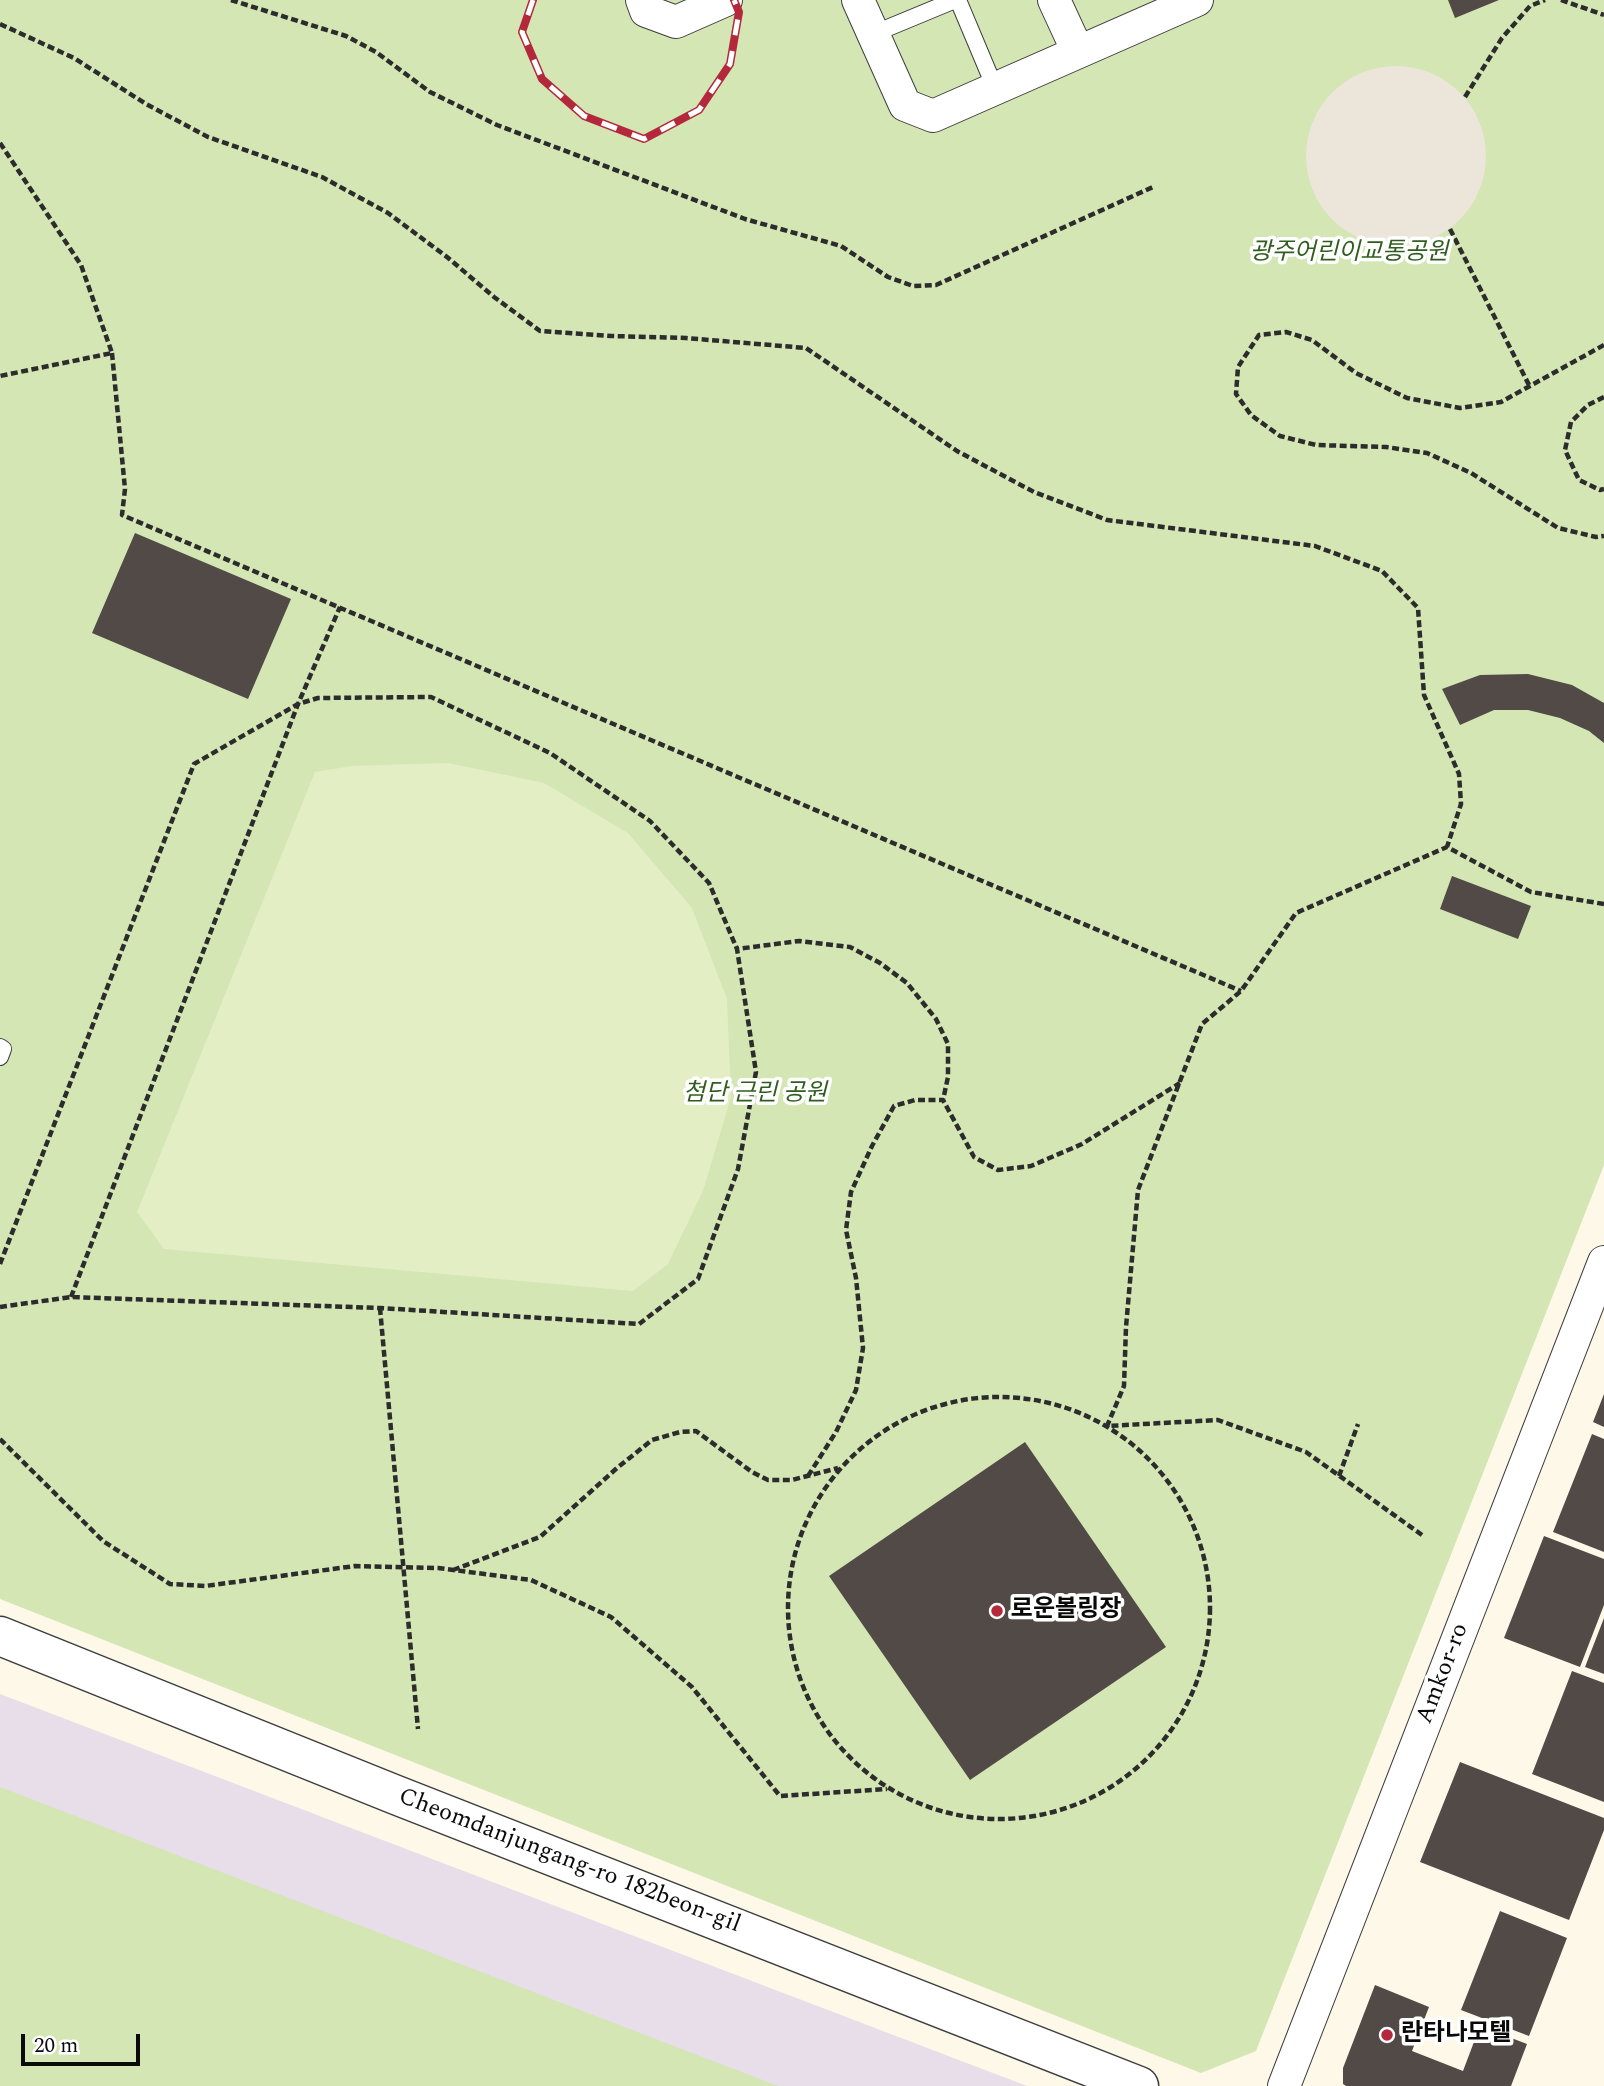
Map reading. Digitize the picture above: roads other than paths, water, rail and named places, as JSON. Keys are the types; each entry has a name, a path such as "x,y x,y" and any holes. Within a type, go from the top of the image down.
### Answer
{"street":[{"path":"642,0 646,10 676,22 726,0"},
{"path":"858,0 905,105 933,116 1197,0"},
{"path":"1054,0 1078,52"},
{"name":"Amkor-ro","path":"1284,2086 1604,1262"},
{"name":"Cheomdanjungang-ro 182beon-gil","path":"0,1636 421,1805 1139,2086"}],"lane":[{"path":"873,34 956,0 995,88"},
{"path":"0,1048 4,1049 0,1058"}],"railway":[{"path":"533,0 522,32 542,79 584,116 644,139 699,110 730,64 739,12 734,0"}],"place":[{"name":"로운볼링장","path":"997,1611"},
{"name":"란타나모텔","path":"1387,2035"}],"park label":[{"name":"광주어린이교통공원","path":"1349,254"},
{"name":"첨단 근린 공원","path":"755,1095"}]}
